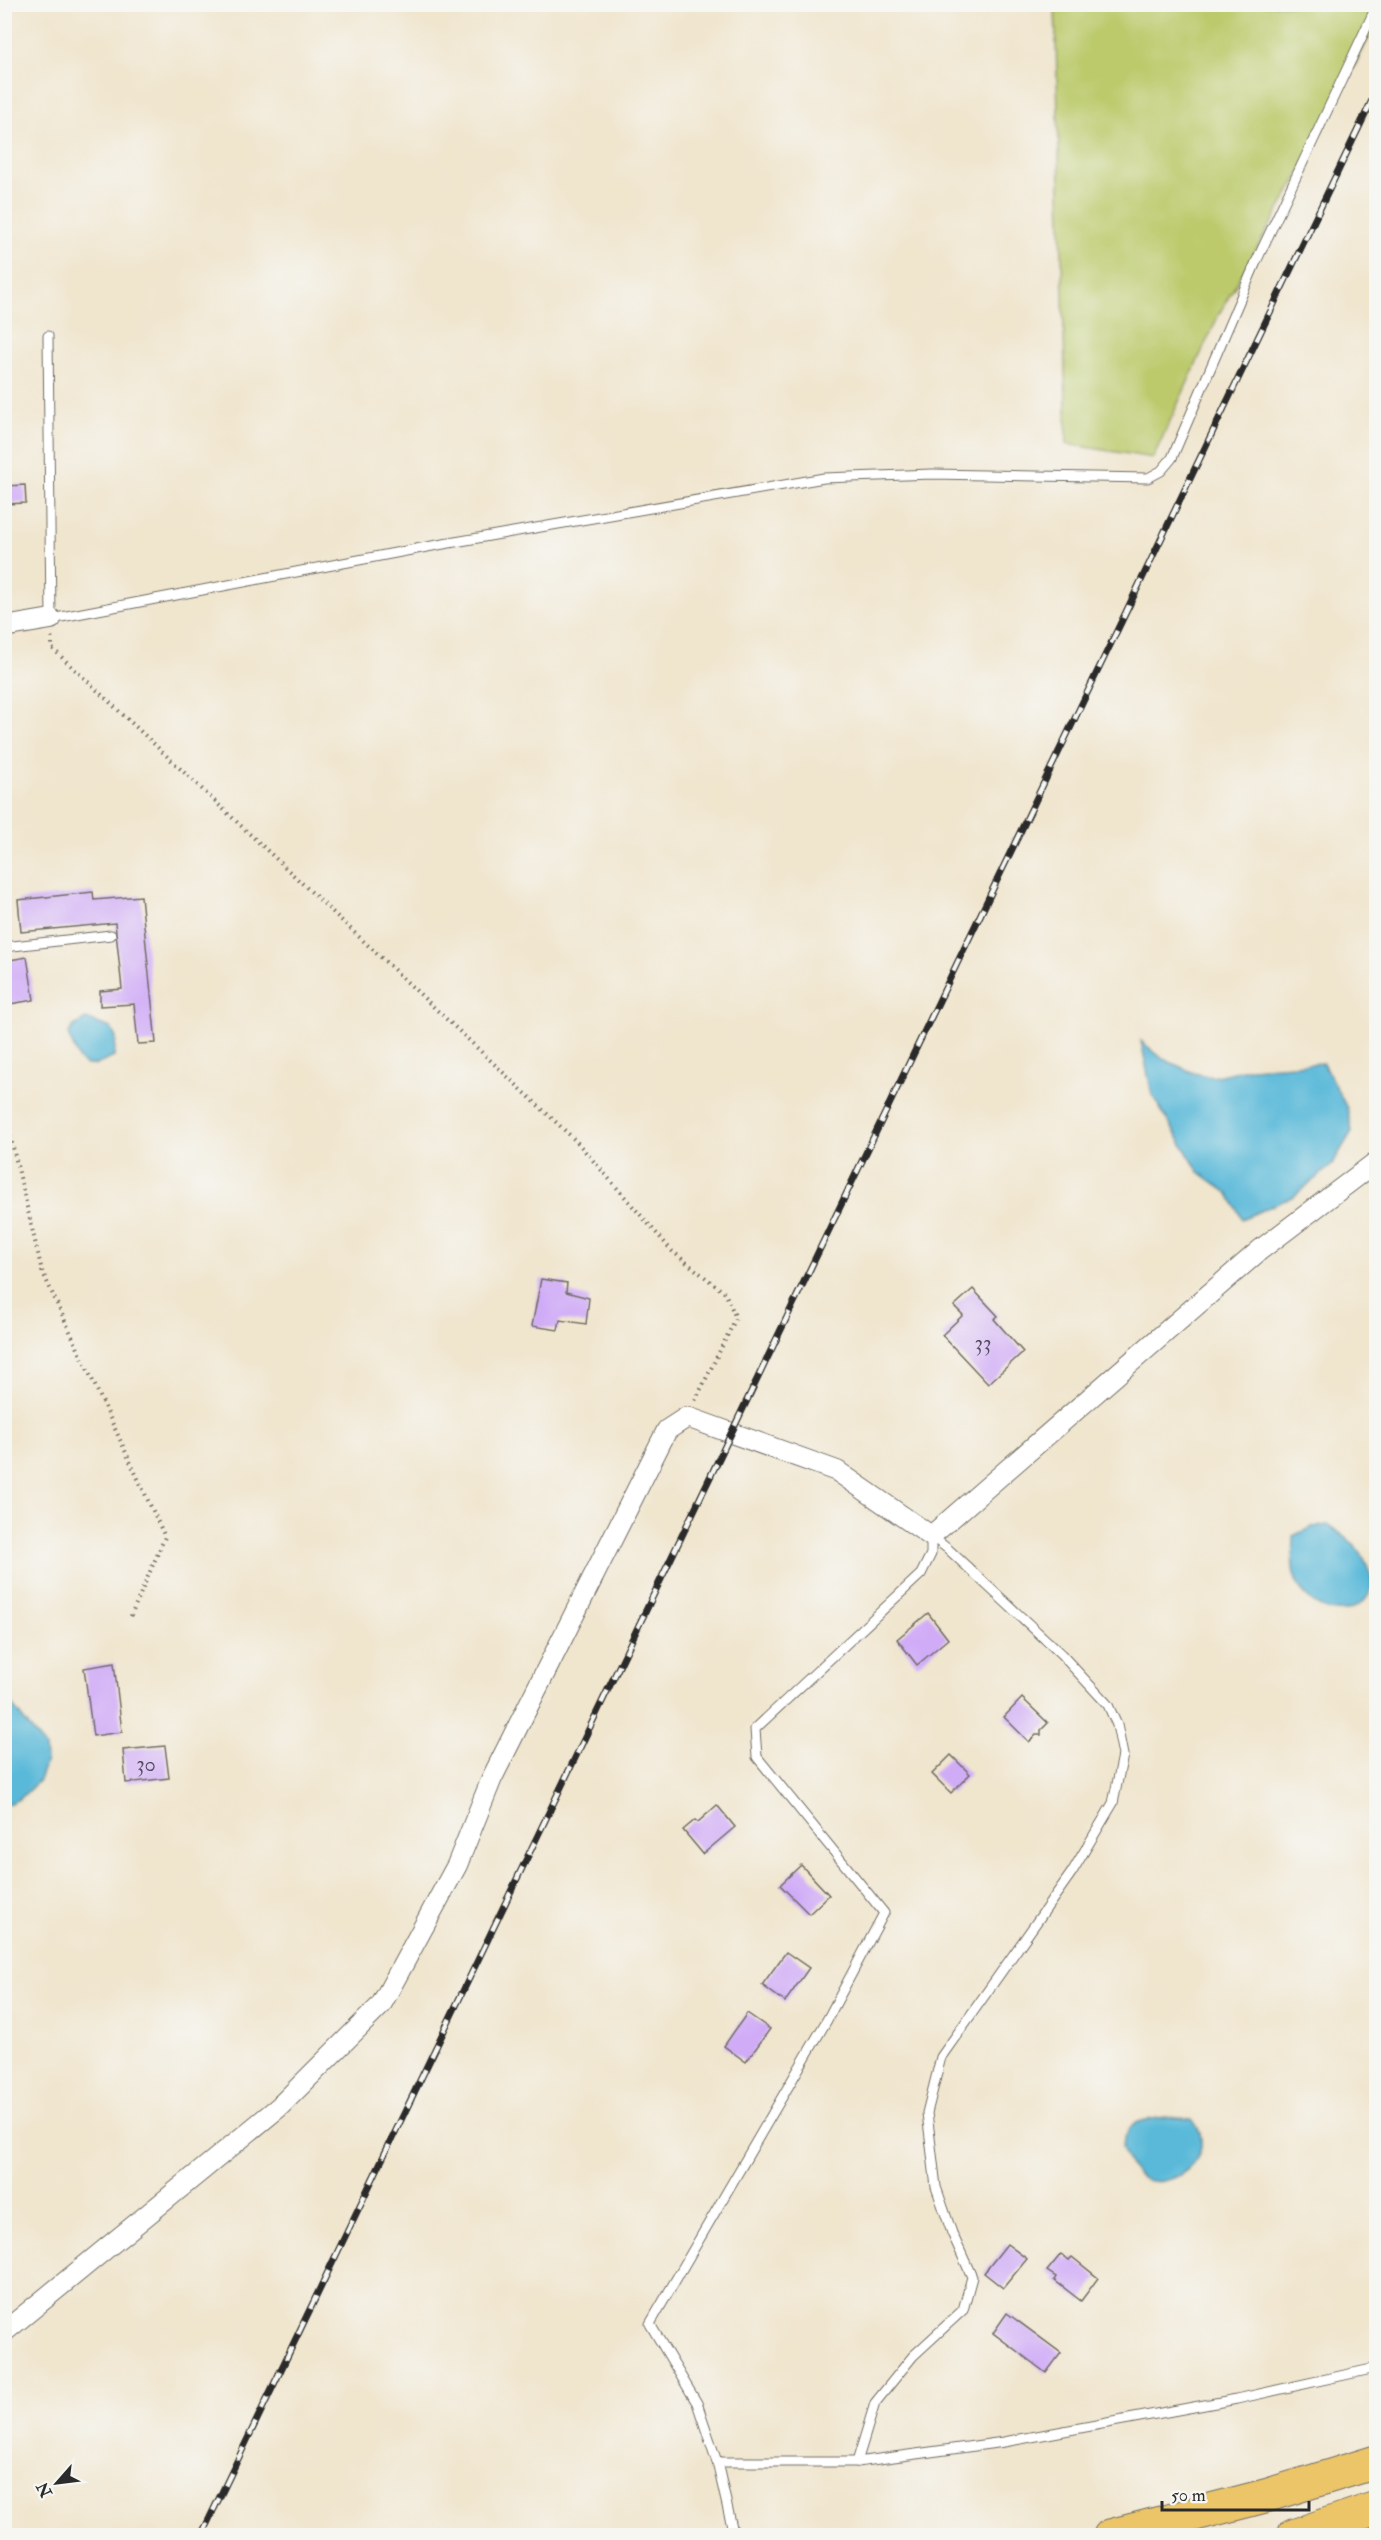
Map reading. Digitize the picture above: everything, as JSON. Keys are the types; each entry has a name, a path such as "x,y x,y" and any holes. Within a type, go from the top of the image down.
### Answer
{"highway":[{"path":"1110,2535 1265,2496 1377,2462"},
{"path":"1293,2535 1377,2508"}],"street":[{"path":"4,627 51,619"},
{"path":"4,2332 279,2107 381,2005 457,1865 492,1778 667,1430 687,1418 837,1471 931,1536 1260,1250 1377,1162"}],"lane":[{"path":"48,336 51,619 432,546 824,478 932,474 1148,478 1161,471 1172,458 1256,262 1377,7"},
{"path":"4,947 111,934"},
{"path":"734,2535 717,2462 697,2403 650,2324 827,2020 884,1913 757,1757 755,1729 921,1574 931,1554 931,1536"},
{"path":"857,2462 874,2403 913,2356 963,2310 972,2277 952,2233 936,2187 927,2113 941,2057 1072,1872 1113,1803 1123,1755 1117,1725 1108,1705 1061,1654 931,1536"},
{"path":"717,2462 857,2462 1004,2442 1237,2399 1377,2368"}],"path":[{"path":"51,619 52,648 576,1141 672,1251 725,1293 736,1318 687,1418"},
{"path":"5,1113 42,1271 165,1537 130,1618"}],"green space":[{"path":"1055,5 1376,5 1376,24 1297,179 1220,312 1153,458 1067,444"}],"water":[{"path":"86,1019 111,1028 116,1038 114,1057 96,1065 86,1065 79,1060 68,1034 74,1026"},
{"path":"1141,1041 1163,1059 1194,1073 1212,1077 1251,1068 1323,1063 1347,1108 1352,1131 1332,1165 1294,1196 1242,1219 1229,1194 1199,1172 1152,1095"},
{"path":"1328,1525 1346,1537 1359,1550 1368,1566 1373,1587 1363,1602 1342,1611 1321,1607 1312,1601 1304,1594 1293,1570 1293,1536 1312,1527"},
{"path":"5,1696 45,1747 46,1761 39,1780 21,1798 5,1806"},
{"path":"1165,2117 1192,2119 1200,2133 1201,2147 1196,2159 1187,2170 1163,2181 1150,2181 1133,2170 1122,2148 1128,2131 1136,2123"}],"building":[{"path":"25,485 26,503 4,504 4,486"},
{"path":"93,892 94,900 141,896 156,1043 138,1044 134,1004 100,1006 100,991 122,989 115,923 21,932 18,900"},
{"path":"27,957 34,1000 4,1005 4,961"},
{"path":"541,1279 567,1283 566,1292 589,1298 586,1324 560,1320 558,1330 532,1326"},
{"path":"973,1289 998,1316 994,1319 1023,1352 988,1384 942,1335 963,1315 954,1306"},
{"path":"928,1613 948,1639 917,1665 897,1639"},
{"path":"114,1663 122,1732 93,1736 84,1668"},
{"path":"1022,1698 1048,1723 1041,1730 1041,1735 1036,1735 1029,1742 1004,1717"},
{"path":"165,1746 169,1778 126,1783 123,1750"},
{"path":"951,1755 970,1774 951,1793 932,1774"},
{"path":"717,1805 735,1827 703,1854 683,1830 695,1820 698,1822"},
{"path":"801,1865 829,1895 809,1914 780,1885"},
{"path":"786,1952 809,1968 785,2002 762,1985"},
{"path":"747,2013 770,2029 746,2062 724,2046"},
{"path":"1007,2244 1027,2259 1003,2288 984,2273"},
{"path":"1061,2254 1069,2260 1072,2257 1098,2278 1081,2301 1054,2280 1056,2277 1047,2271"},
{"path":"1007,2313 1061,2353 1046,2373 993,2333"}],"railway":[{"path":"201,2536 1376,92"}]}
